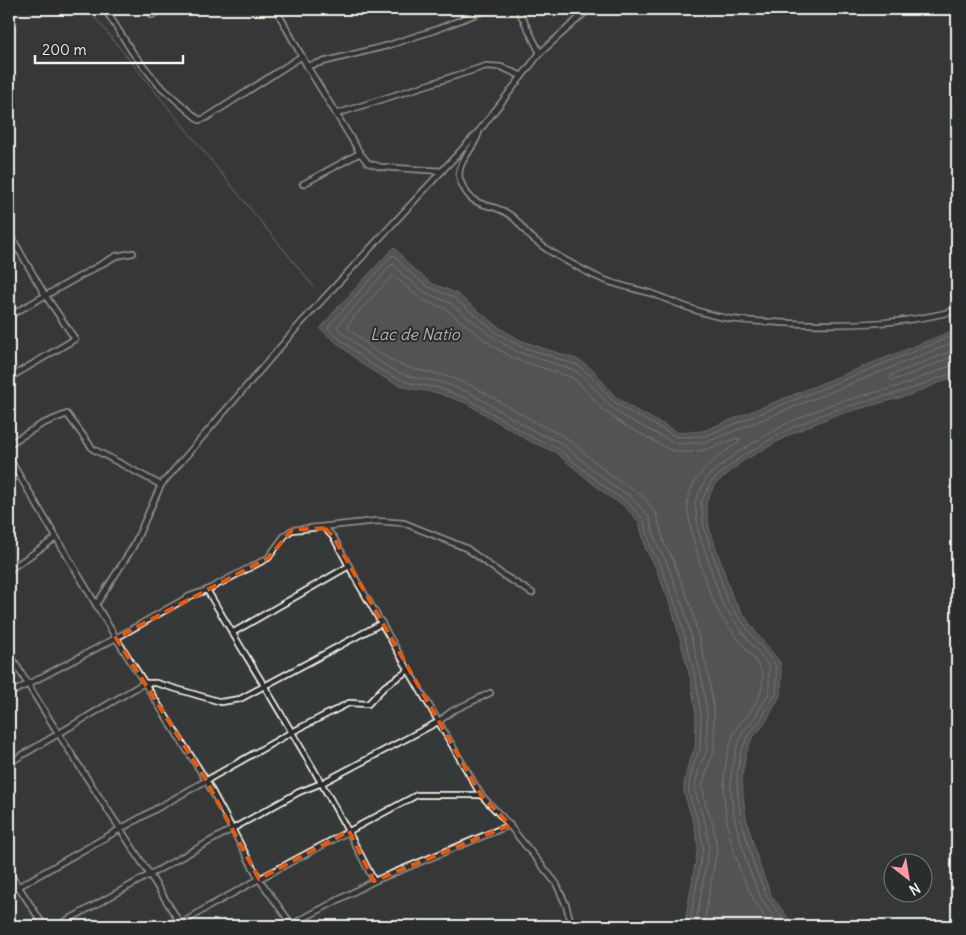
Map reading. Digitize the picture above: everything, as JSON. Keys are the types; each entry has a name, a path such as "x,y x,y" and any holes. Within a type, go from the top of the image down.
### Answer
{"street":[{"path":"105,9 133,53 159,85 199,120 206,118 302,56"},
{"path":"148,9 152,15 162,9"},
{"path":"277,9 306,66 360,154 368,163 381,167 442,171"},
{"path":"306,66 386,46 435,30 488,9"},
{"path":"518,9 540,53"},
{"path":"96,605 133,548 161,485 301,324 479,131 540,53 589,9"},
{"path":"336,114 486,66 501,67 522,76"},
{"path":"479,131 474,145 461,164 459,171 460,180 468,195 474,201 510,215 531,237 597,277 721,318 814,325 938,315 957,310"},
{"path":"303,184 360,154"},
{"path":"9,234 45,295 75,339 9,378"},
{"path":"9,253 18,248"},
{"path":"9,316 116,256 133,253"},
{"path":"9,444 42,424 67,414 92,450 161,485"},
{"path":"9,458 116,638 206,780 259,879 291,925 374,881 510,826"},
{"path":"9,694 116,638 190,596 207,590 268,558 285,535 292,530 326,528 356,522 404,523 466,548 532,593"},
{"path":"326,528 334,538 481,795 510,826 556,883 566,905 572,926"},
{"path":"9,570 56,538"},
{"path":"232,633 349,566"},
{"path":"207,590 322,783 374,881"},
{"path":"9,763 144,683 156,684 221,702 240,699 382,623"},
{"path":"9,652 26,684 182,925 206,908 417,795 481,795"},
{"path":"9,892 292,732 349,703 368,704 385,686 409,670"},
{"path":"57,926 299,792 322,783 490,693"},
{"path":"9,872 44,926"}],"highlighted area":[{"path":"325,528 334,538 481,795 510,825 374,881 349,831 259,879 206,780 116,638 268,558 292,530"}],"water":[{"name":"Lac de Natio","path":"394,247 410,266 431,283 456,293 500,328 522,341 579,360 593,370 615,396 632,408 679,433 703,431 957,329 957,375 910,395 833,416 791,434 743,461 714,485 706,504 709,527 733,599 757,634 780,662 782,677 780,696 764,725 752,738 746,753 742,776 743,796 746,818 759,864 771,895 794,926 687,926 686,917 698,847 695,828 684,793 684,783 689,761 695,748 696,716 691,681 673,612 656,568 646,550 639,522 623,505 608,496 555,452 531,442 466,403 438,393 408,388 390,381 366,367 320,329"}],"waterway":[{"path":"88,9 314,287"}]}
